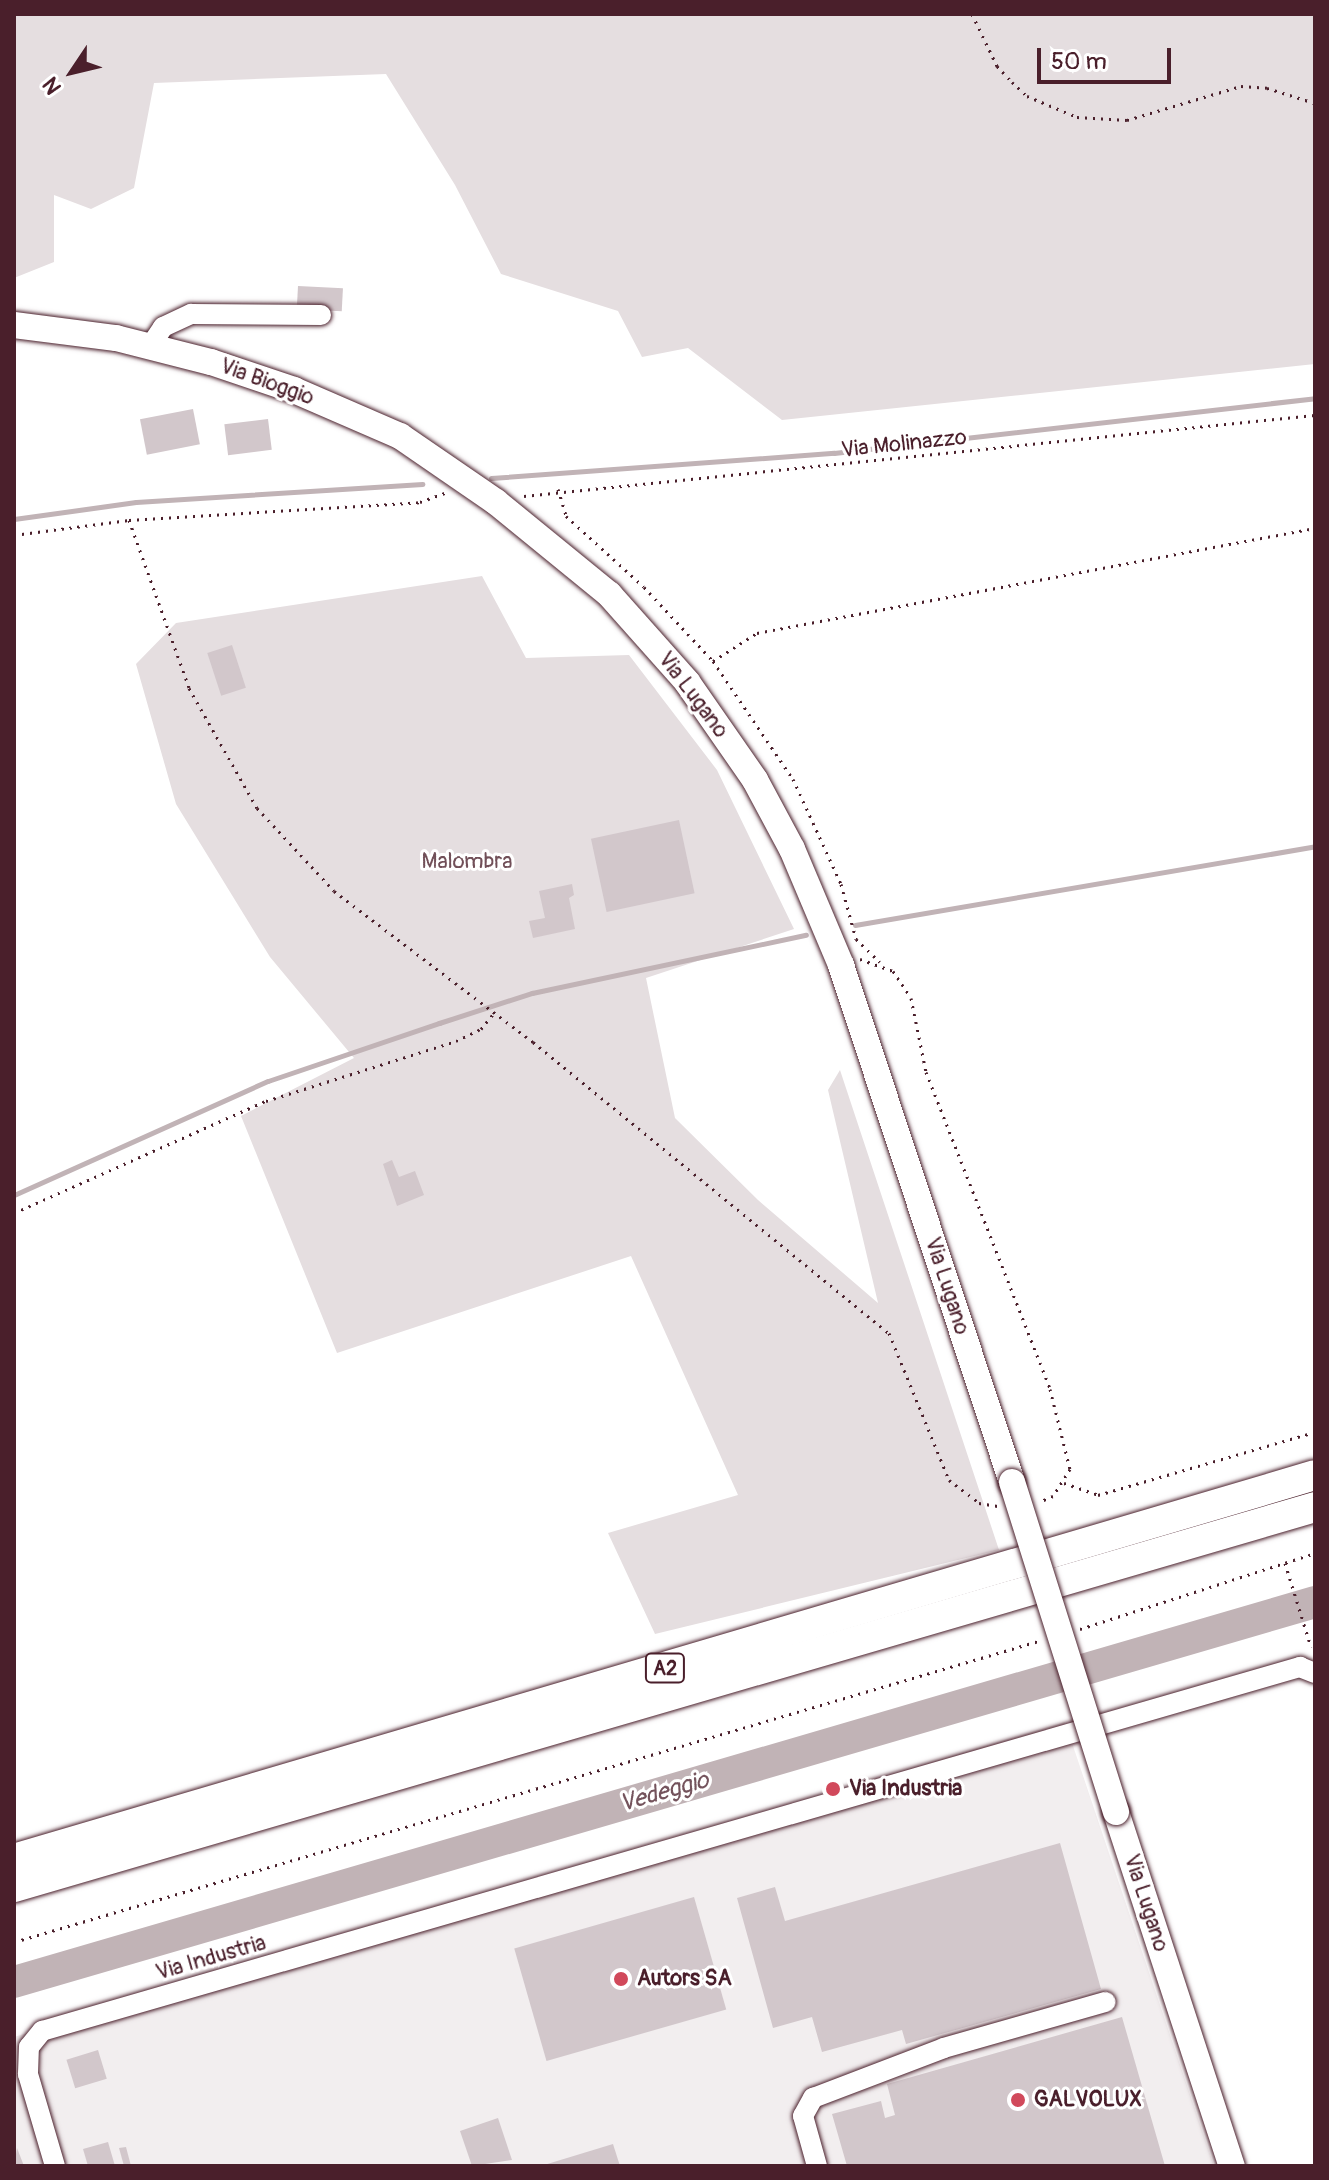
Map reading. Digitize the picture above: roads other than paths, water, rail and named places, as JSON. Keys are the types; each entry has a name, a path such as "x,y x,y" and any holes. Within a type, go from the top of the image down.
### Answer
{"highway":[{"name":"A2","path":"14,1859 1315,1475"},
{"name":"A2","path":"14,1887 1315,1507"}],"main road":[{"name":"Via Bioggio","path":"14,325 151,345 294,390 400,436 496,502"},
{"name":"Via Lugano","path":"496,502 609,594 687,682 777,821 841,965 1012,1482 1232,2166"}],"street":[{"path":"151,345 163,327 191,314 321,315"},
{"name":"Via Industria","path":"55,2166 31,2093 22,2046 52,2027 1300,1667 1315,1673"},
{"path":"817,2166 803,2116 813,2098 944,2048 1106,2002"}],"waterway":[{"path":"491,478 834,453 1315,398"},
{"path":"14,519 136,502 422,484"},
{"path":"855,925 1315,846"},
{"path":"14,1195 268,1081 439,1023 532,993 806,935"},
{"name":"Vedeggio","path":"14,1982 1315,1602"}],"place":[{"name":"Via Industria","path":"833,1789"},
{"name":"Autors SA","path":"621,1979"},
{"name":"GALVOLUX","path":"1018,2100"}],"park label":[{"name":"Malombra","path":"467,862"}]}
